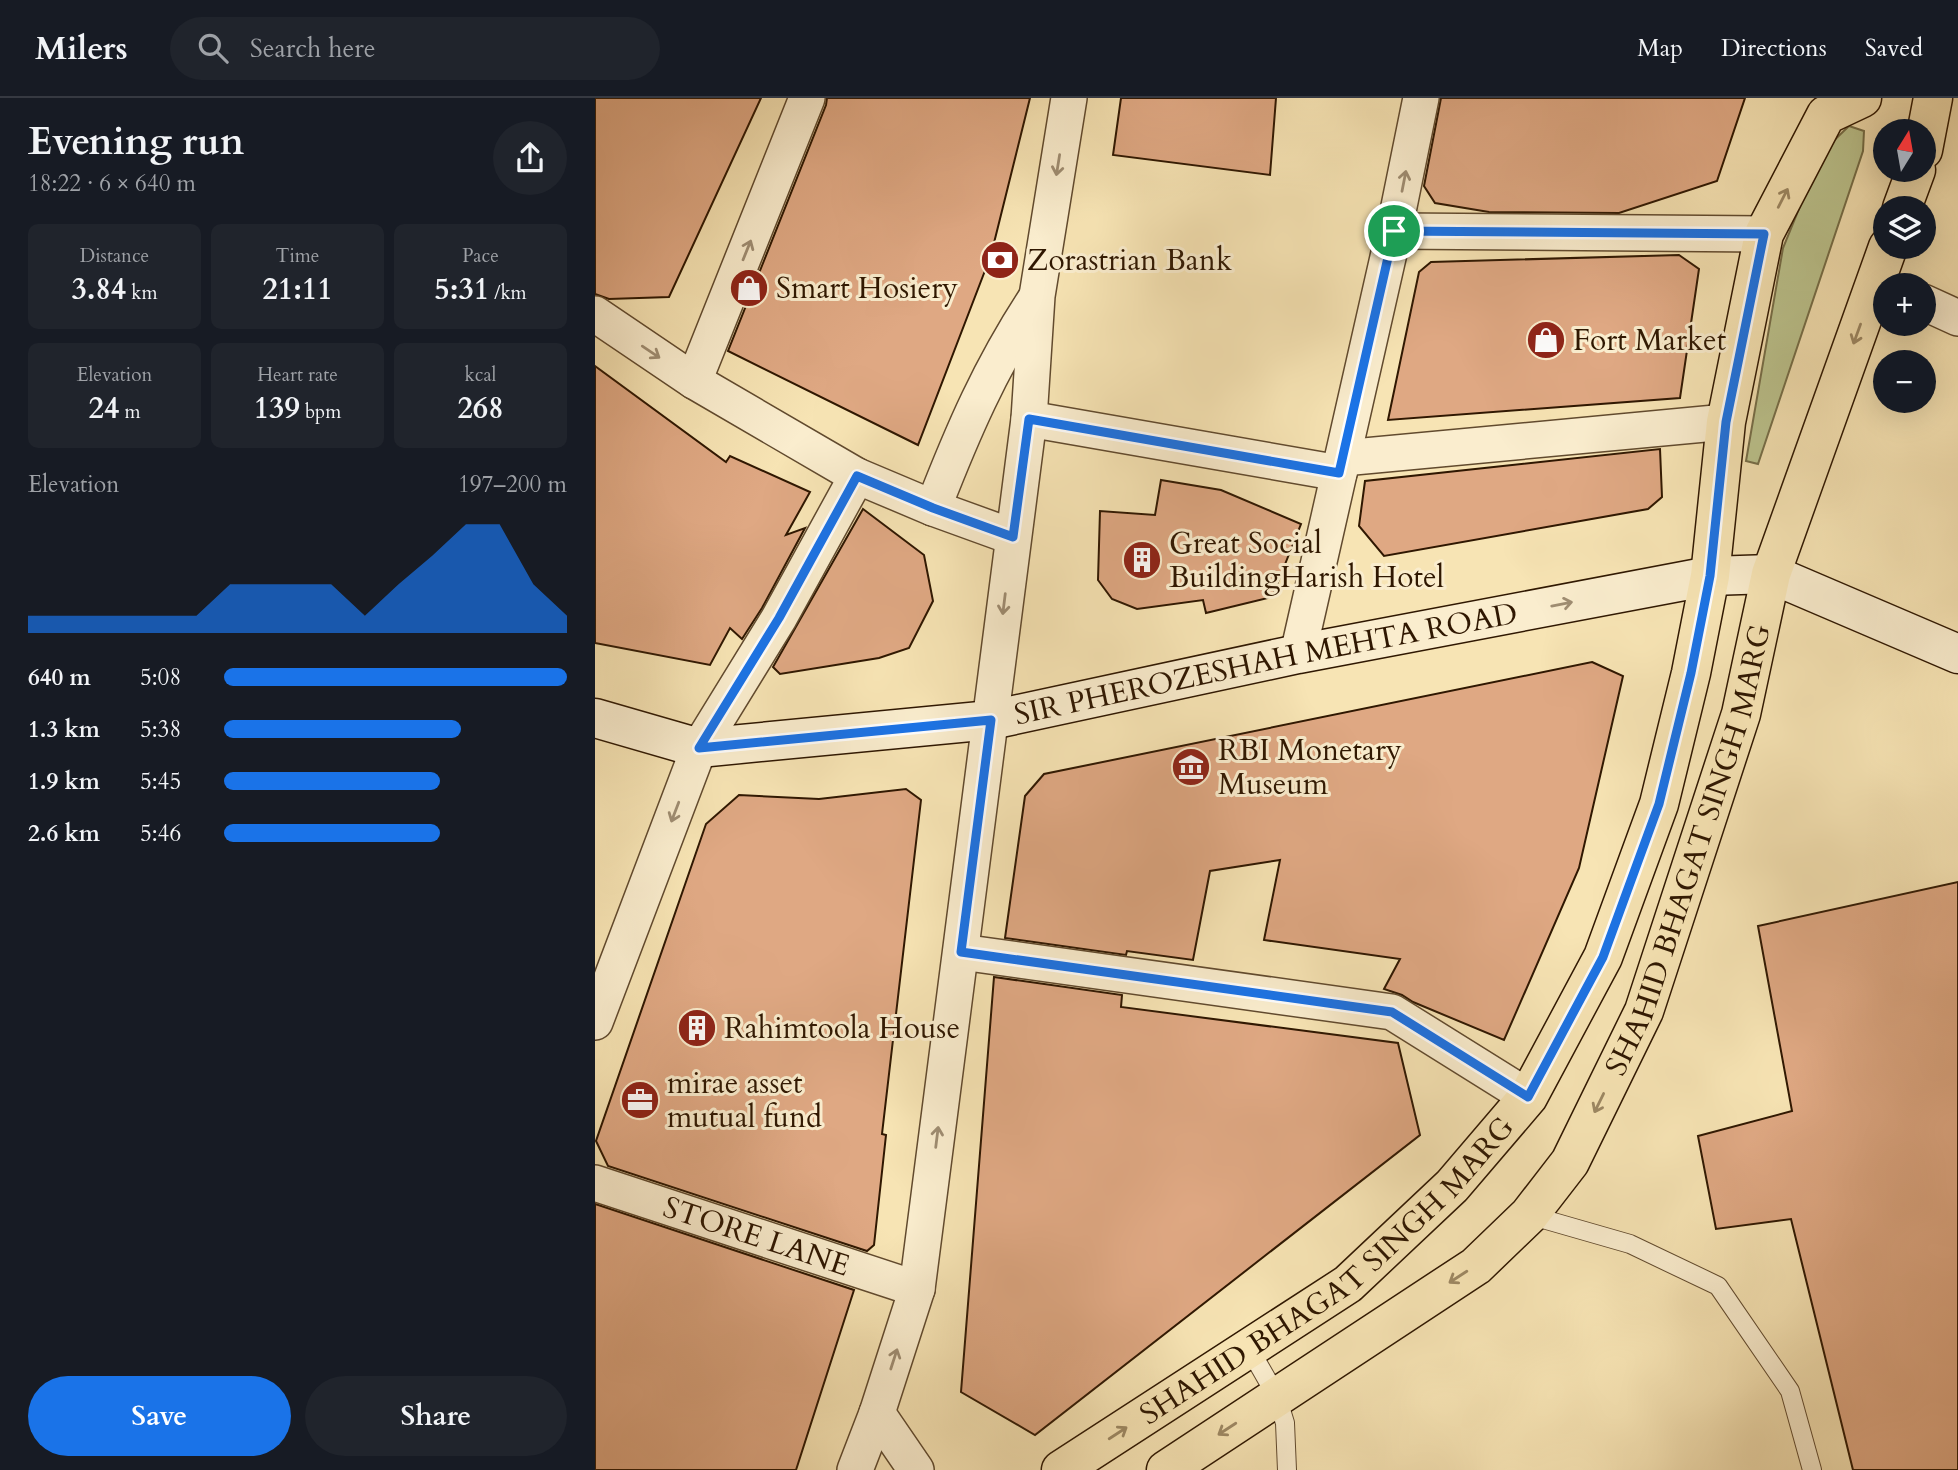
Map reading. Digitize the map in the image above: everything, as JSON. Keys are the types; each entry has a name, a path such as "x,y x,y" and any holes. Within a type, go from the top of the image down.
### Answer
{"main road":[{"name":"SHAHID BHAGAT SINGH MARG","path":"1061,1470 1348,1284 1452,1186 1528,1097 1603,957 1659,804 1691,673 1710,576 1726,422 1764,234 1825,106 1861,98"},
{"path":"1929,119 1933,98"},
{"name":"SHAHID BHAGAT SINGH MARG","path":"1166,1470 1476,1266 1529,1215 1570,1163 1644,1011 1741,714 1771,574 1884,271"}],"street":[{"path":"694,381 807,98"},
{"path":"855,1470 877,1413 917,1289 1029,419 1037,296 1069,98"},
{"path":"1299,654 1394,231 1421,98"},
{"path":"1394,231 1764,234"},
{"path":"933,508 966,424 989,376 1037,296"},
{"path":"1936,308 1958,318"},
{"path":"595,314 694,381 857,476 933,508 1013,537"},
{"path":"1029,419 1341,466 1726,422"},
{"path":"595,1022 699,748 779,618 857,476"},
{"path":"1771,574 1958,654"},
{"name":"SIR PHEROZESHAH MEHTA ROAD","path":"595,719 699,748 991,720 1299,654 1710,576 1771,574"},
{"path":"961,952 1392,1012 1528,1097"},
{"name":"STORE LANE","path":"595,1182 917,1289"},
{"path":"877,1413 916,1470"}],"lane":[{"path":"1529,1215 1630,1244 1718,1286 1790,1391 1812,1470"},
{"path":"1249,1348 1277,1397 1285,1423 1287,1470"}],"green space":[{"path":"1849,126 1864,131 1863,151 1758,464 1746,461 1783,248 1822,152"}],"building":[{"path":"595,98 761,98 669,297 609,299 595,294"},
{"path":"827,98 1030,98 991,255 918,445 728,351"},
{"path":"1121,98 1276,98 1270,175 1113,155"},
{"path":"1441,98 1745,98 1717,181 1619,213 1489,212 1435,203 1424,186"},
{"name":"Fort Market","path":"1679,255 1699,269 1680,398 1388,420 1419,272 1431,262"},
{"path":"595,366 726,462 730,456 810,492 786,535 805,528 762,608 742,639 730,628 710,665 595,643"},
{"path":"1660,449 1662,497 1648,509 1384,556 1359,526 1365,481"},
{"path":"1161,480 1221,490 1301,524 1272,597 1206,613 1203,600 1137,609 1112,599 1098,580 1100,511 1155,515"},
{"path":"863,509 924,555 933,601 909,648 879,658 780,674 773,667"},
{"path":"1592,662 1623,676 1579,868 1504,1040 1384,989 1400,959 1264,940 1280,860 1210,871 1193,960 1127,951 1126,955 1005,938 1025,796 1044,774"},
{"path":"906,789 921,800 882,1134 886,1135 874,1245 867,1251 608,1166 596,1141 706,824 739,795 819,799"},
{"path":"1958,882 1958,1470 1853,1470 1791,1219 1716,1229 1698,1136 1792,1111 1758,926"},
{"path":"994,977 1122,995 1121,1007 1398,1043 1420,1135 1035,1435 961,1392"},
{"path":"595,1204 854,1290 796,1470 595,1470"}],"place":[{"name":"Zorastrian Bank","path":"1000,260"},
{"name":"Smart Hosiery","path":"749,288"},
{"name":"Fort Market","path":"1546,340"},
{"name":"Great Social BuildingHarish Hotel","path":"1142,560"},
{"name":"RBI Monetary Museum","path":"1191,767"},
{"name":"Rahimtoola House","path":"697,1028"},
{"name":"mirae asset mutual fund","path":"640,1100"}],"route":[{"path":"1394,231 1764,234 1726,422 1710,576 1691,673 1659,804 1603,957 1528,1097 1392,1012 961,952 991,720 699,748 779,618 857,476 933,508 1013,537 1029,419 1339,473 1394,231"}]}
